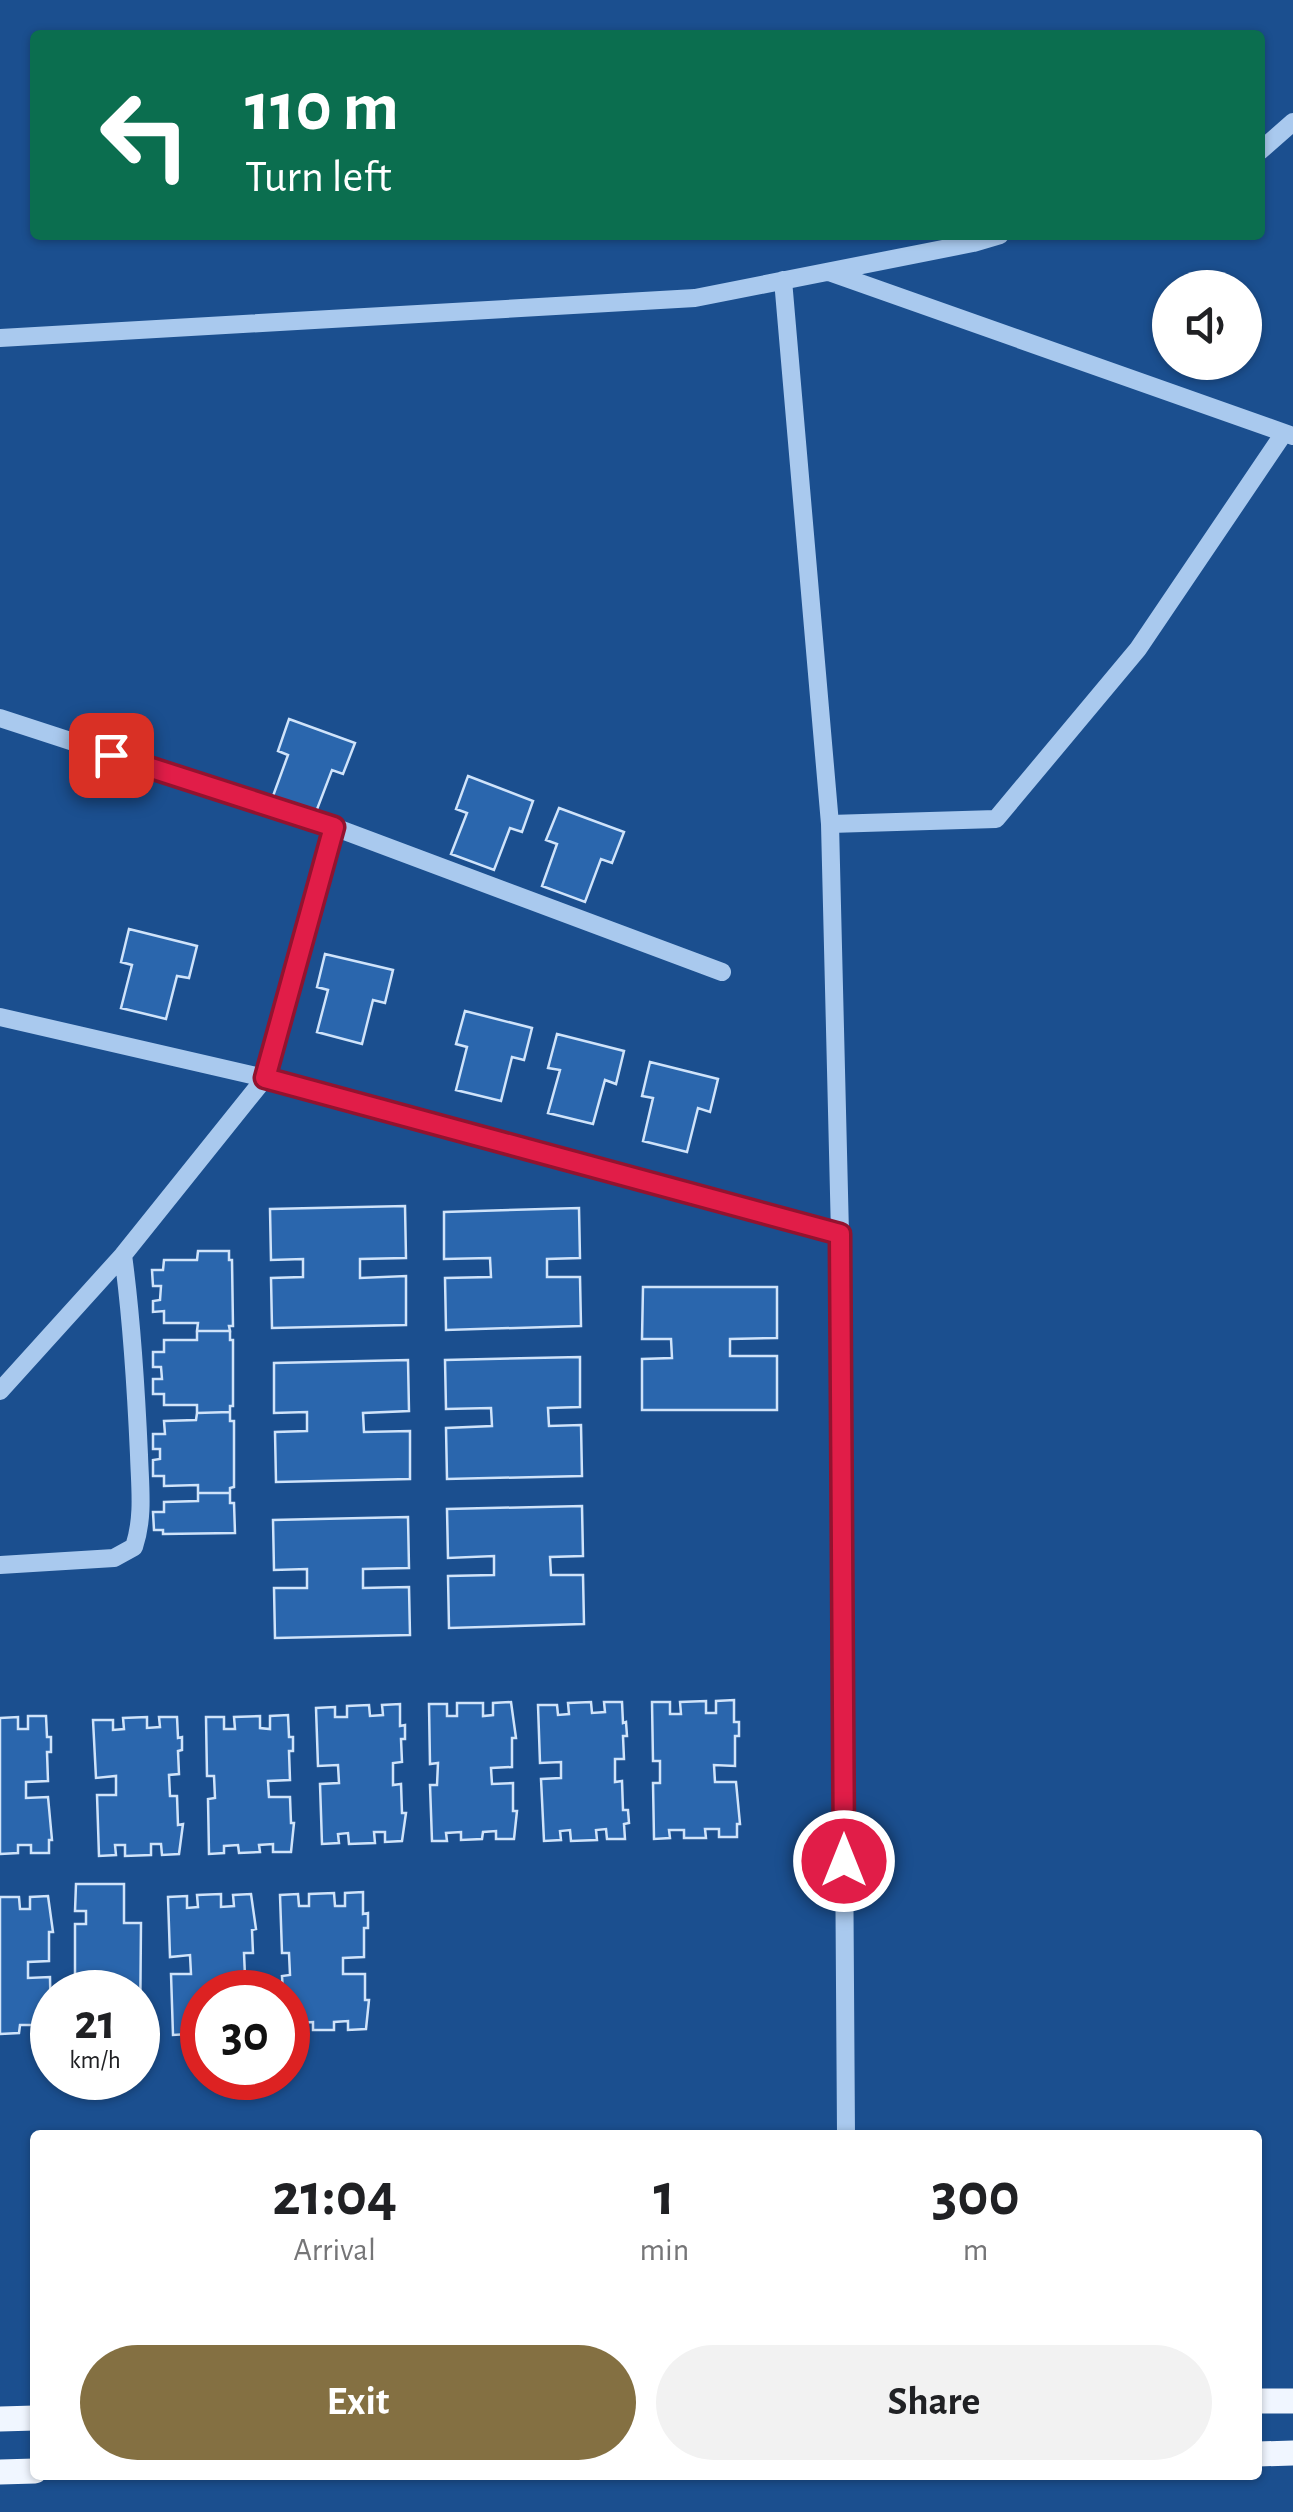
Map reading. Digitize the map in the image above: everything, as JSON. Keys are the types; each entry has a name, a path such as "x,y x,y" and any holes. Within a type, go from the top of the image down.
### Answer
{"main road":[{"path":"1262,2401 1293,2401"},
{"path":"0,2419 30,2418"},
{"path":"1262,2454 1293,2453"},
{"path":"0,2472 30,2472"}],"street":[{"path":"1265,147 1293,122"},
{"path":"0,338 695,298 986,240"},
{"path":"828,272 1289,435 1138,650 996,818 830,824"},
{"path":"783,280 830,824 840,1234 846,2130"},
{"path":"0,718 334,827 722,972"},
{"path":"0,1391 123,1255 265,1078 334,827"},
{"path":"0,1017 265,1078 840,1234"},
{"path":"0,1566 114,1558 134,1547 141,1525 138,1434 132,1322 123,1255"}],"building":[{"path":"289,719 355,743 343,774 332,770 316,812 273,796 288,755 278,751"},
{"path":"468,776 533,801 522,832 510,828 494,870 451,854 467,813 456,809"},
{"path":"559,808 624,832 612,863 601,859 585,902 542,886 557,844 546,840"},
{"path":"129,929 197,946 189,978 177,976 166,1019 121,1008 132,965 121,962"},
{"path":"325,954 393,970 385,1003 373,1000 362,1044 317,1032 328,990 317,987"},
{"path":"465,1011 532,1028 524,1060 512,1057 501,1101 456,1090 467,1047 456,1044"},
{"path":"557,1034 624,1051 616,1084 605,1080 593,1124 548,1113 560,1070 548,1068"},
{"path":"650,1062 718,1079 710,1112 698,1108 687,1152 643,1141 653,1098 642,1096"},
{"path":"405,1206 406,1258 360,1259 360,1278 406,1276 406,1325 272,1328 271,1278 303,1277 303,1259 271,1260 270,1209"},
{"path":"579,1208 580,1258 547,1259 547,1277 580,1277 581,1326 446,1330 445,1278 491,1277 490,1258 444,1259 444,1212"},
{"path":"198,1251 229,1251 233,1326 229,1326 230,1331 197,1331 198,1323 164,1323 164,1311 153,1312 153,1301 160,1300 161,1286 153,1286 152,1270 163,1270 164,1260 197,1260"},
{"path":"643,1287 777,1287 777,1338 730,1339 730,1356 777,1356 777,1410 642,1410 642,1359 672,1358 671,1339 642,1339"},
{"path":"197,1331 230,1331 230,1412 197,1413 197,1405 164,1405 164,1394 153,1394 153,1379 162,1379 161,1367 153,1367 153,1352 164,1352 164,1340 197,1340"},
{"path":"580,1357 580,1407 548,1408 549,1426 581,1425 582,1476 447,1479 446,1428 492,1426 491,1408 446,1409 445,1360"},
{"path":"408,1360 409,1411 363,1413 364,1432 410,1431 410,1479 276,1482 275,1432 307,1431 307,1412 274,1413 274,1363"},
{"path":"230,1412 230,1421 234,1421 234,1487 230,1493 198,1493 198,1485 164,1486 164,1476 153,1476 153,1460 160,1459 160,1449 153,1449 153,1434 165,1434 164,1421 196,1420 197,1413"},
{"path":"198,1493 230,1493 235,1533 163,1534 163,1530 154,1530 153,1512 164,1512 164,1502 198,1501"},
{"path":"582,1506 583,1556 550,1557 551,1575 583,1575 584,1624 449,1628 448,1576 494,1575 494,1556 448,1558 447,1509"},
{"path":"408,1517 409,1568 363,1569 363,1588 409,1587 410,1635 275,1638 274,1588 307,1588 307,1569 274,1570 273,1520"},
{"path":"734,1700 734,1722 739,1722 735,1766 714,1765 715,1782 736,1782 740,1824 737,1837 719,1837 719,1829 705,1829 706,1838 684,1838 684,1830 669,1830 670,1838 654,1839 653,1783 660,1783 660,1761 653,1761 652,1702 670,1702 670,1714 681,1714 680,1702 706,1701 706,1713 716,1713 716,1701"},
{"path":"511,1702 516,1738 512,1738 512,1767 491,1768 492,1784 513,1783 513,1811 517,1811 514,1839 496,1839 496,1831 483,1832 482,1839 461,1840 461,1832 446,1833 447,1841 432,1841 430,1785 437,1785 438,1763 430,1764 429,1704 447,1704 447,1716 457,1716 457,1703 483,1703 483,1716 493,1715 493,1703"},
{"path":"591,1702 592,1713 605,1712 604,1702 622,1702 627,1736 623,1736 624,1759 615,1759 615,1782 622,1781 623,1810 628,1810 625,1839 607,1839 606,1829 596,1830 597,1840 571,1841 570,1830 560,1831 561,1840 544,1841 541,1779 561,1778 561,1762 540,1763 538,1705 557,1705 558,1715 569,1714 568,1703"},
{"path":"400,1704 400,1726 405,1725 405,1739 401,1739 402,1762 393,1763 393,1785 401,1784 402,1813 406,1813 402,1841 385,1842 385,1832 374,1832 375,1843 349,1844 348,1833 338,1834 339,1843 322,1844 320,1784 339,1783 338,1765 318,1766 316,1708 335,1707 335,1717 347,1717 347,1706 369,1705 370,1716 383,1715 382,1705"},
{"path":"288,1715 289,1737 293,1737 293,1751 289,1751 290,1780 268,1781 269,1797 290,1797 294,1823 291,1852 273,1852 273,1844 259,1845 260,1852 239,1853 238,1845 224,1846 224,1853 209,1854 208,1799 215,1798 214,1776 207,1776 206,1717 224,1717 224,1729 235,1729 234,1717 260,1716 260,1728 270,1729 270,1716"},
{"path":"28,1716 46,1716 47,1737 51,1737 48,1781 26,1782 26,1798 48,1797 52,1840 49,1853 31,1853 31,1845 18,1845 18,1853 0,1854 0,1718 18,1717 18,1729 28,1729"},
{"path":"147,1717 147,1728 160,1727 159,1717 177,1717 178,1738 182,1737 179,1774 169,1775 170,1796 177,1796 178,1825 183,1824 179,1854 162,1855 161,1844 151,1844 151,1855 125,1856 125,1845 115,1845 116,1855 99,1856 97,1795 116,1795 116,1776 96,1778 93,1720 113,1720 113,1730 124,1729 123,1718"},
{"path":"76,1884 124,1884 124,1923 141,1923 141,1970 75,1970 75,1924 86,1924 86,1911 75,1911"},
{"path":"363,1892 363,1914 368,1913 364,1957 343,1958 343,1974 365,1974 365,2000 369,2000 366,2029 348,2030 348,2021 334,2022 334,2030 313,2030 310,1970 290,1970 289,1953 282,1953 280,1895 298,1894 299,1906 309,1906 309,1894 334,1893 335,1906 345,1906 345,1893"},
{"path":"221,1894 221,1907 234,1906 233,1895 251,1894 256,1929 252,1930 253,1953 244,1953 245,1970 191,1970 190,1955 170,1957 168,1897 187,1896 187,1908 198,1907 197,1895"},
{"path":"48,1896 53,1932 49,1932 49,1961 28,1962 30,2025 20,2025 19,2033 0,2034 0,1897 19,1897 20,1909 30,1909 30,1897"},
{"path":"171,1974 180,1974 180,2035 173,2035"}],"route":[{"path":"111,755 334,827 265,1078 840,1234 844,1861"}]}
